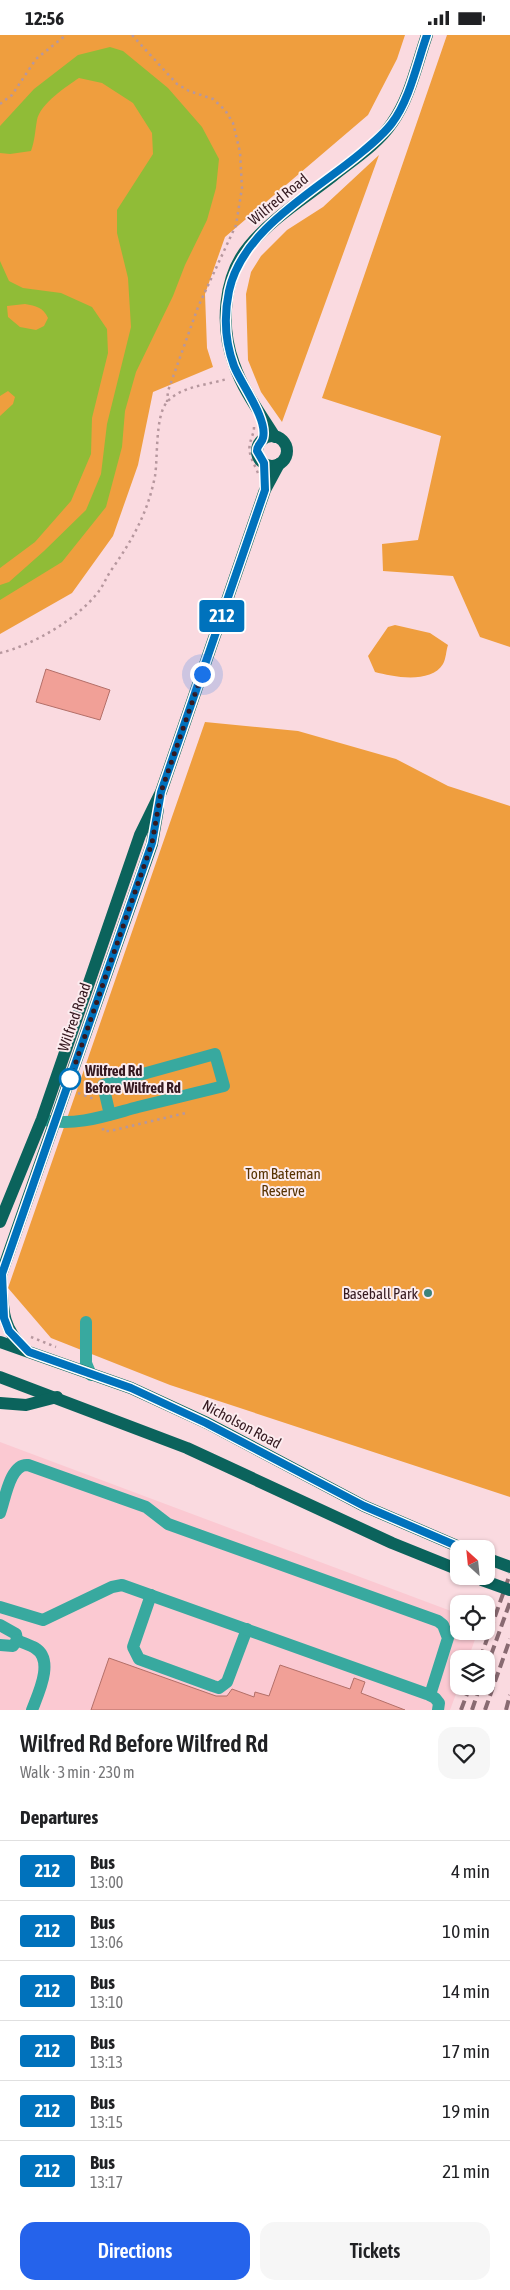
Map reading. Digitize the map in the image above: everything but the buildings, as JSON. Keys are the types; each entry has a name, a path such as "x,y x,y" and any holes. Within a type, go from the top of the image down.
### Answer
{"main road":[{"name":"Wilfred Road","path":"269,438 259,412 233,364 226,336 226,303 239,260 268,226 358,156 392,123 404,100 427,35"},
{"path":"269,438 282,440 286,448 285,457 278,464 272,466 264,463 257,451 269,438"},
{"name":"Wilfred Road","path":"1,1276 48,1121 140,835 161,792 262,486 264,463"},
{"name":"Wilfred Road","path":"262,486 278,464"},
{"name":"Wilfred Road","path":"0,1222 48,1121"},
{"path":"1,1276 4,1318 9,1331 29,1352"},
{"name":"Nicholson Road","path":"0,1342 131,1388 206,1423 364,1506 450,1543"},
{"path":"0,1377 57,1397 187,1448 392,1543 450,1566"},
{"path":"0,1403 26,1405 57,1397"},
{"path":"495,1561 510,1567"},
{"path":"495,1584 510,1590"}],"lane":[{"path":"48,1121 106,1120 224,1086 215,1054 103,1085 106,1120"},
{"path":"86,1322 86,1363 91,1375"},
{"path":"0,1513 14,1473 18,1467 28,1465 146,1507 168,1524 438,1621 443,1625 448,1638 435,1703 247,1629 122,1585 112,1587 42,1620 0,1607"},
{"path":"151,1595 133,1647 135,1656 138,1659 213,1686 219,1688 227,1682 247,1629"},
{"path":"0,1625 16,1634 17,1640 13,1646 0,1645"},
{"path":"17,1640 37,1649 44,1665 42,1683 32,1710"}],"path":[{"path":"0,104 12,95 36,59 66,35"},
{"path":"0,653 18,648 41,637 81,609 99,591 135,536 153,484 158,456 161,418 168,402 168,391 198,307 236,225 242,187 240,152 233,123 225,110 213,99 189,91 177,84 132,35"},
{"path":"168,402 185,390 233,378"},
{"path":"254,425 250,453 262,486"},
{"path":"72,1091 95,1099 96,1105"},
{"path":"106,1120 103,1131 186,1113"}],"shaded area":[{"path":"110,47 123,51 168,88 202,127 219,159 216,188 207,220 136,372 125,411 122,447 106,507 62,562 0,600 0,585 9,582 86,510 101,474 107,424 131,327 128,278 117,233 117,210 153,154 152,133 133,103 102,83 79,78 48,102 39,114 31,151 10,154 0,153 0,126 34,89 78,55"},
{"path":"0,261 9,281 23,288 61,293 92,307 107,329 108,353 92,418 91,454 71,501 35,542 0,568 0,416 13,404 15,397 8,391 0,396","holes":["25,304 36,306 46,314 48,318 44,326 36,330 20,327 8,317 7,306"]},
{"path":"0,1442 450,1611 450,1640 475,1640 471,1650 450,1650 450,1695 456,1695 450,1710 0,1710"}],"green space":[{"path":"0,35 405,35 397,59 368,115 225,237 205,294 207,348 213,367 153,392 138,465 113,536 72,593 0,634"},
{"path":"447,35 510,35 510,647 480,637 453,576 383,571 382,544 418,540 441,436 322,398"},
{"path":"379,155 282,422 261,392 248,360 246,294 251,272 261,256 287,230 323,207"},
{"path":"395,625 430,633 448,645 443,664 437,670 421,677 401,677 375,672 368,656 388,627"},
{"name":"Tom Bateman Reserve","path":"205,722 298,731 396,759 448,786 510,806 510,1497 170,1385 51,1338 8,1288"}],"railway":[{"path":"483,1650 510,1574"},
{"path":"493,1650 510,1602"},
{"path":"485,1710 510,1639"},
{"path":"461,1710 467,1695"},
{"path":"472,1710 477,1695"},
{"path":"506,1710 510,1695"}],"bus line":[{"name":"212","path":"427,35 404,100 392,123 358,156 268,226 249,246 239,260 233,275 226,303 226,336 233,364 242,384 259,412 263,439 257,447 257,451 260,460 264,463 265,490 161,792 152,843 2,1274 4,1318 14,1339 29,1352 131,1388 206,1423 364,1506 450,1543"}],"place":[{"name":"Wilfred Rd Before Wilfred Rd","path":"70,1079"},
{"name":"Baseball Park","path":"428,1293"}],"route":[{"path":"70,1079 152,843 161,792 202,674"}]}
